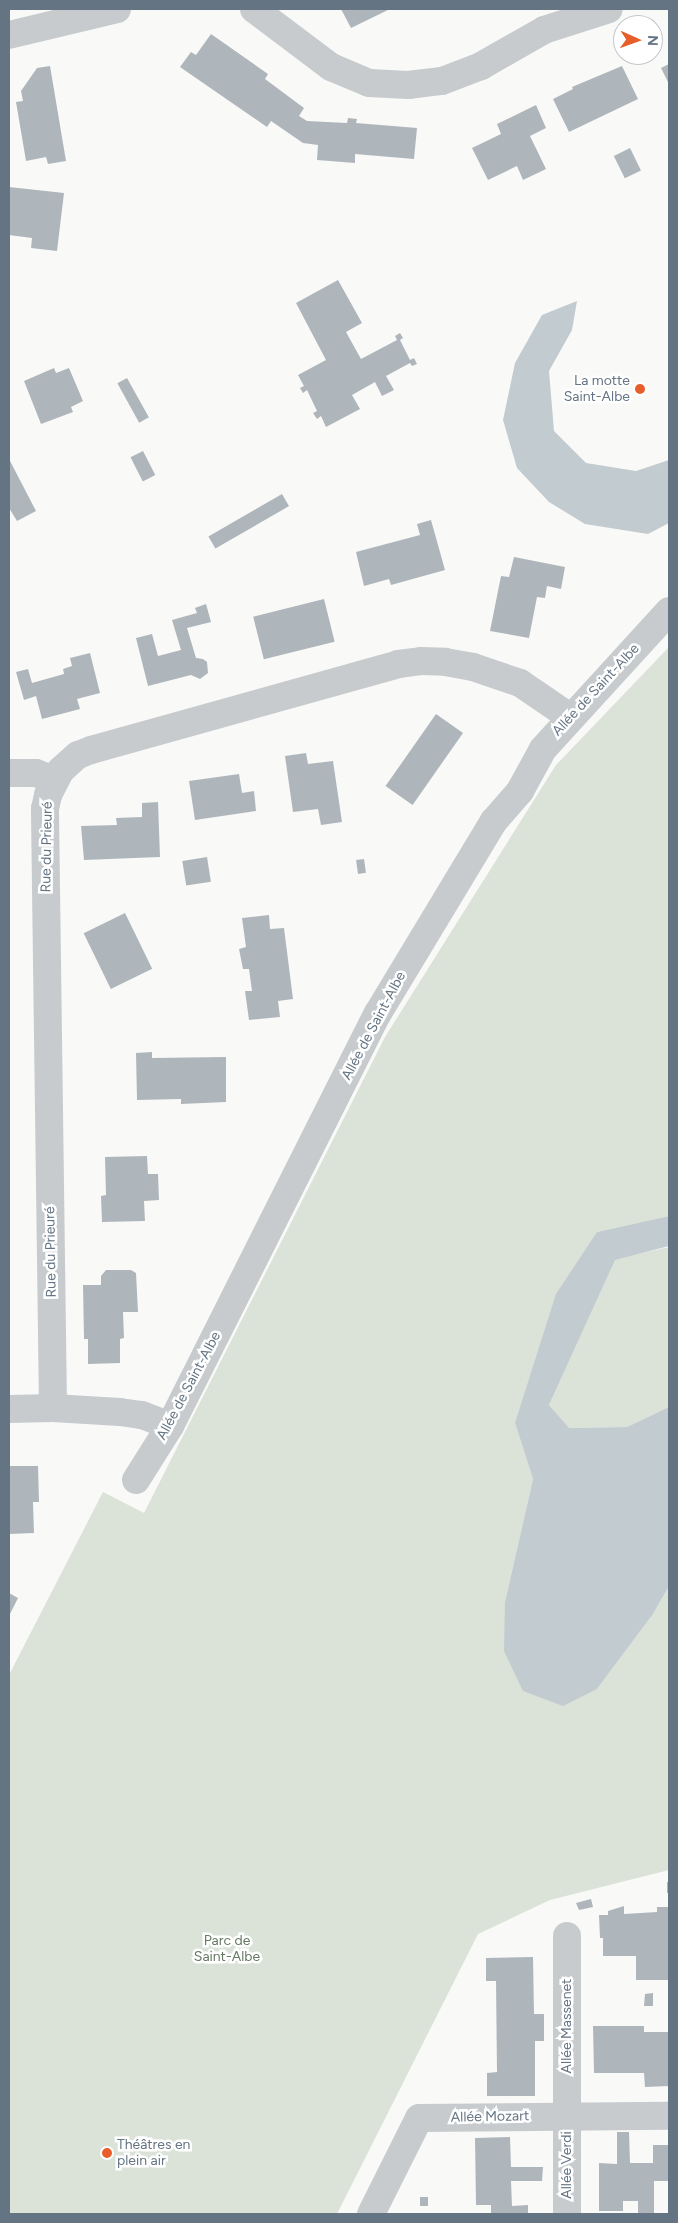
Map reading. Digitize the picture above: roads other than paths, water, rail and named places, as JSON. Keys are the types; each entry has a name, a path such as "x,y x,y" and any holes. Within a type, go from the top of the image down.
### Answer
{"street":[{"path":"9,35 116,9"},
{"path":"254,9 331,67 369,83 408,85 442,81 481,66 544,30 609,9"},
{"name":"Allée de Saint-Albe","path":"136,1480 170,1426 378,1013 494,821 520,790 543,749 570,717 669,611"},
{"name":"Rue du Prieuré","path":"53,1408 45,808 54,780 68,763 91,750 398,664 421,661 445,662 472,668 520,683 570,717"},
{"path":"9,773 36,773 54,780"},
{"path":"9,1409 53,1408 142,1415 170,1426"},
{"name":"Allée Massenet","path":"566,2116 567,1936"},
{"name":"Allée Verdi","path":"566,2116 567,2214"},
{"name":"Allée Mozart","path":"371,2214 419,2118 669,2116"}],"place":[{"name":"La motte Saint-Albe","path":"640,389"},
{"name":"Théâtres en plein air","path":"107,2153"}],"park label":[{"name":"Parc de Saint-Albe","path":"227,1949"}]}
